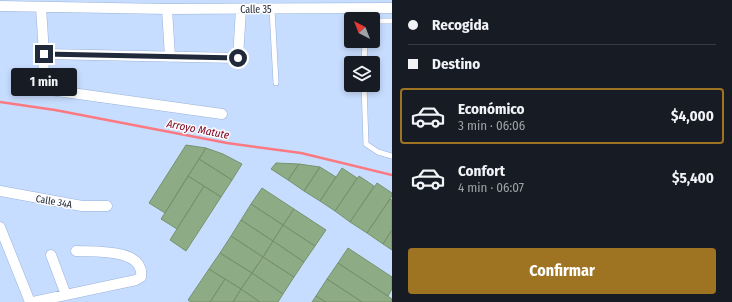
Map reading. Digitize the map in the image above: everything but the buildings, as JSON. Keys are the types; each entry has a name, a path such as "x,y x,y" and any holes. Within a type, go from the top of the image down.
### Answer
{"street":[{"name":"Calle 35","path":"0,6 22,3 41,6 85,4 153,4 167,9 225,5 240,9 272,9 365,4 392,8"},
{"path":"41,6 44,54 43,90 222,114"},
{"path":"167,9 170,57"},
{"path":"44,54 238,58 240,9"},
{"name":"Calle 34A","path":"0,191 82,206 108,206"},
{"path":"0,227 32,302 136,280 141,277 142,271 138,264 129,257 116,253 76,251"},
{"path":"51,255 66,295"}],"lane":[{"path":"272,9 276,83"},
{"path":"380,21 392,21"},
{"path":"364,92 366,144 378,152 392,156"}],"waterway":[{"name":"Arroyo Matute","path":"0,102 55,110 227,143 301,153 392,175"}],"route":[{"path":"44,54 238,58"}]}
